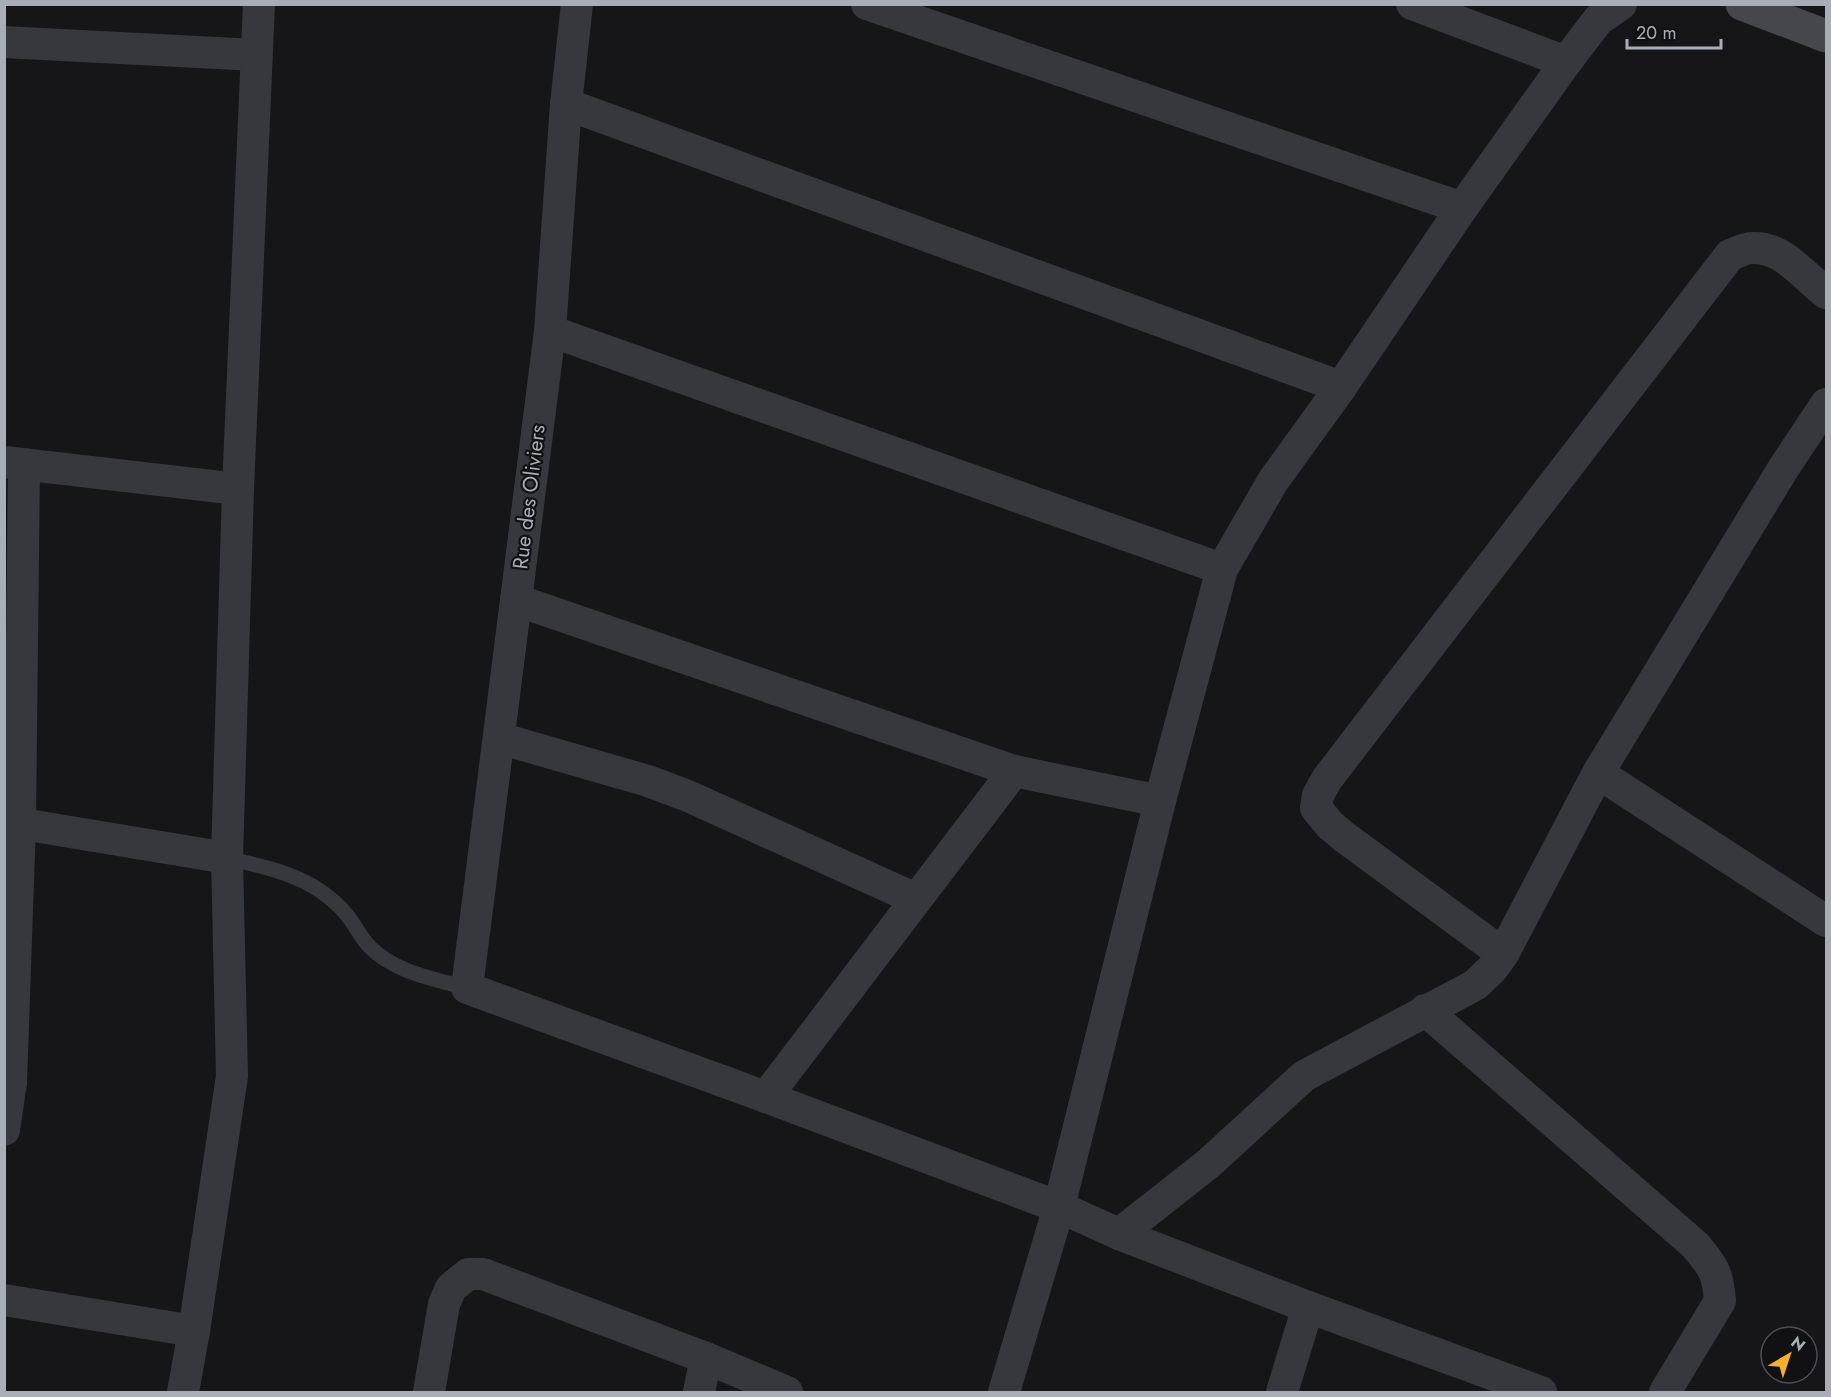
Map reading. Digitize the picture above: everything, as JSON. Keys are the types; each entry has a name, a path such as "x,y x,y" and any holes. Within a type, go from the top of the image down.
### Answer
{"main road":[{"path":"1742,4 1827,36"}],"street":[{"path":"183,1392 232,1076 227,858 238,489 259,4"},
{"name":"Rue des Oliviers","path":"467,988 550,331 566,104 577,4"},
{"path":"867,4 1462,208"},
{"path":"1412,4 1566,62"},
{"path":"1004,1392 1059,1207 1160,801 1222,569 1273,481 1341,387 1462,208 1566,62 1607,10"},
{"path":"4,42 256,55"},
{"path":"566,104 1341,387"},
{"path":"1503,954 1336,830 1316,808 1318,795 1327,779 1730,255 1750,247 1768,249 1785,257 1827,293"},
{"path":"550,331 1222,569"},
{"path":"1119,1233 1208,1164 1304,1076 1475,985 1492,969 1503,954 1598,773 1771,488 1827,404"},
{"path":"4,1130 8,1081 12,823 14,463 238,489"},
{"path":"516,600 1014,771 1160,801"},
{"path":"499,738 648,781 688,796 916,899"},
{"path":"766,1096 1014,771"},
{"path":"1598,773 1827,921"},
{"path":"12,823 227,858"},
{"path":"467,988 766,1096 1059,1207 1308,1307 1541,1392"},
{"path":"1425,1010 1695,1245 1713,1266 1719,1284 1720,1301 1665,1392"},
{"path":"429,1392 444,1304 451,1288 468,1274 483,1274 706,1358 787,1392"},
{"path":"4,1300 194,1331"},
{"path":"1281,1392 1308,1307"},
{"path":"699,1392 706,1358"}],"lane":[{"path":"227,858 287,874 314,888 345,913 372,949 389,962 414,973 467,988"}]}
